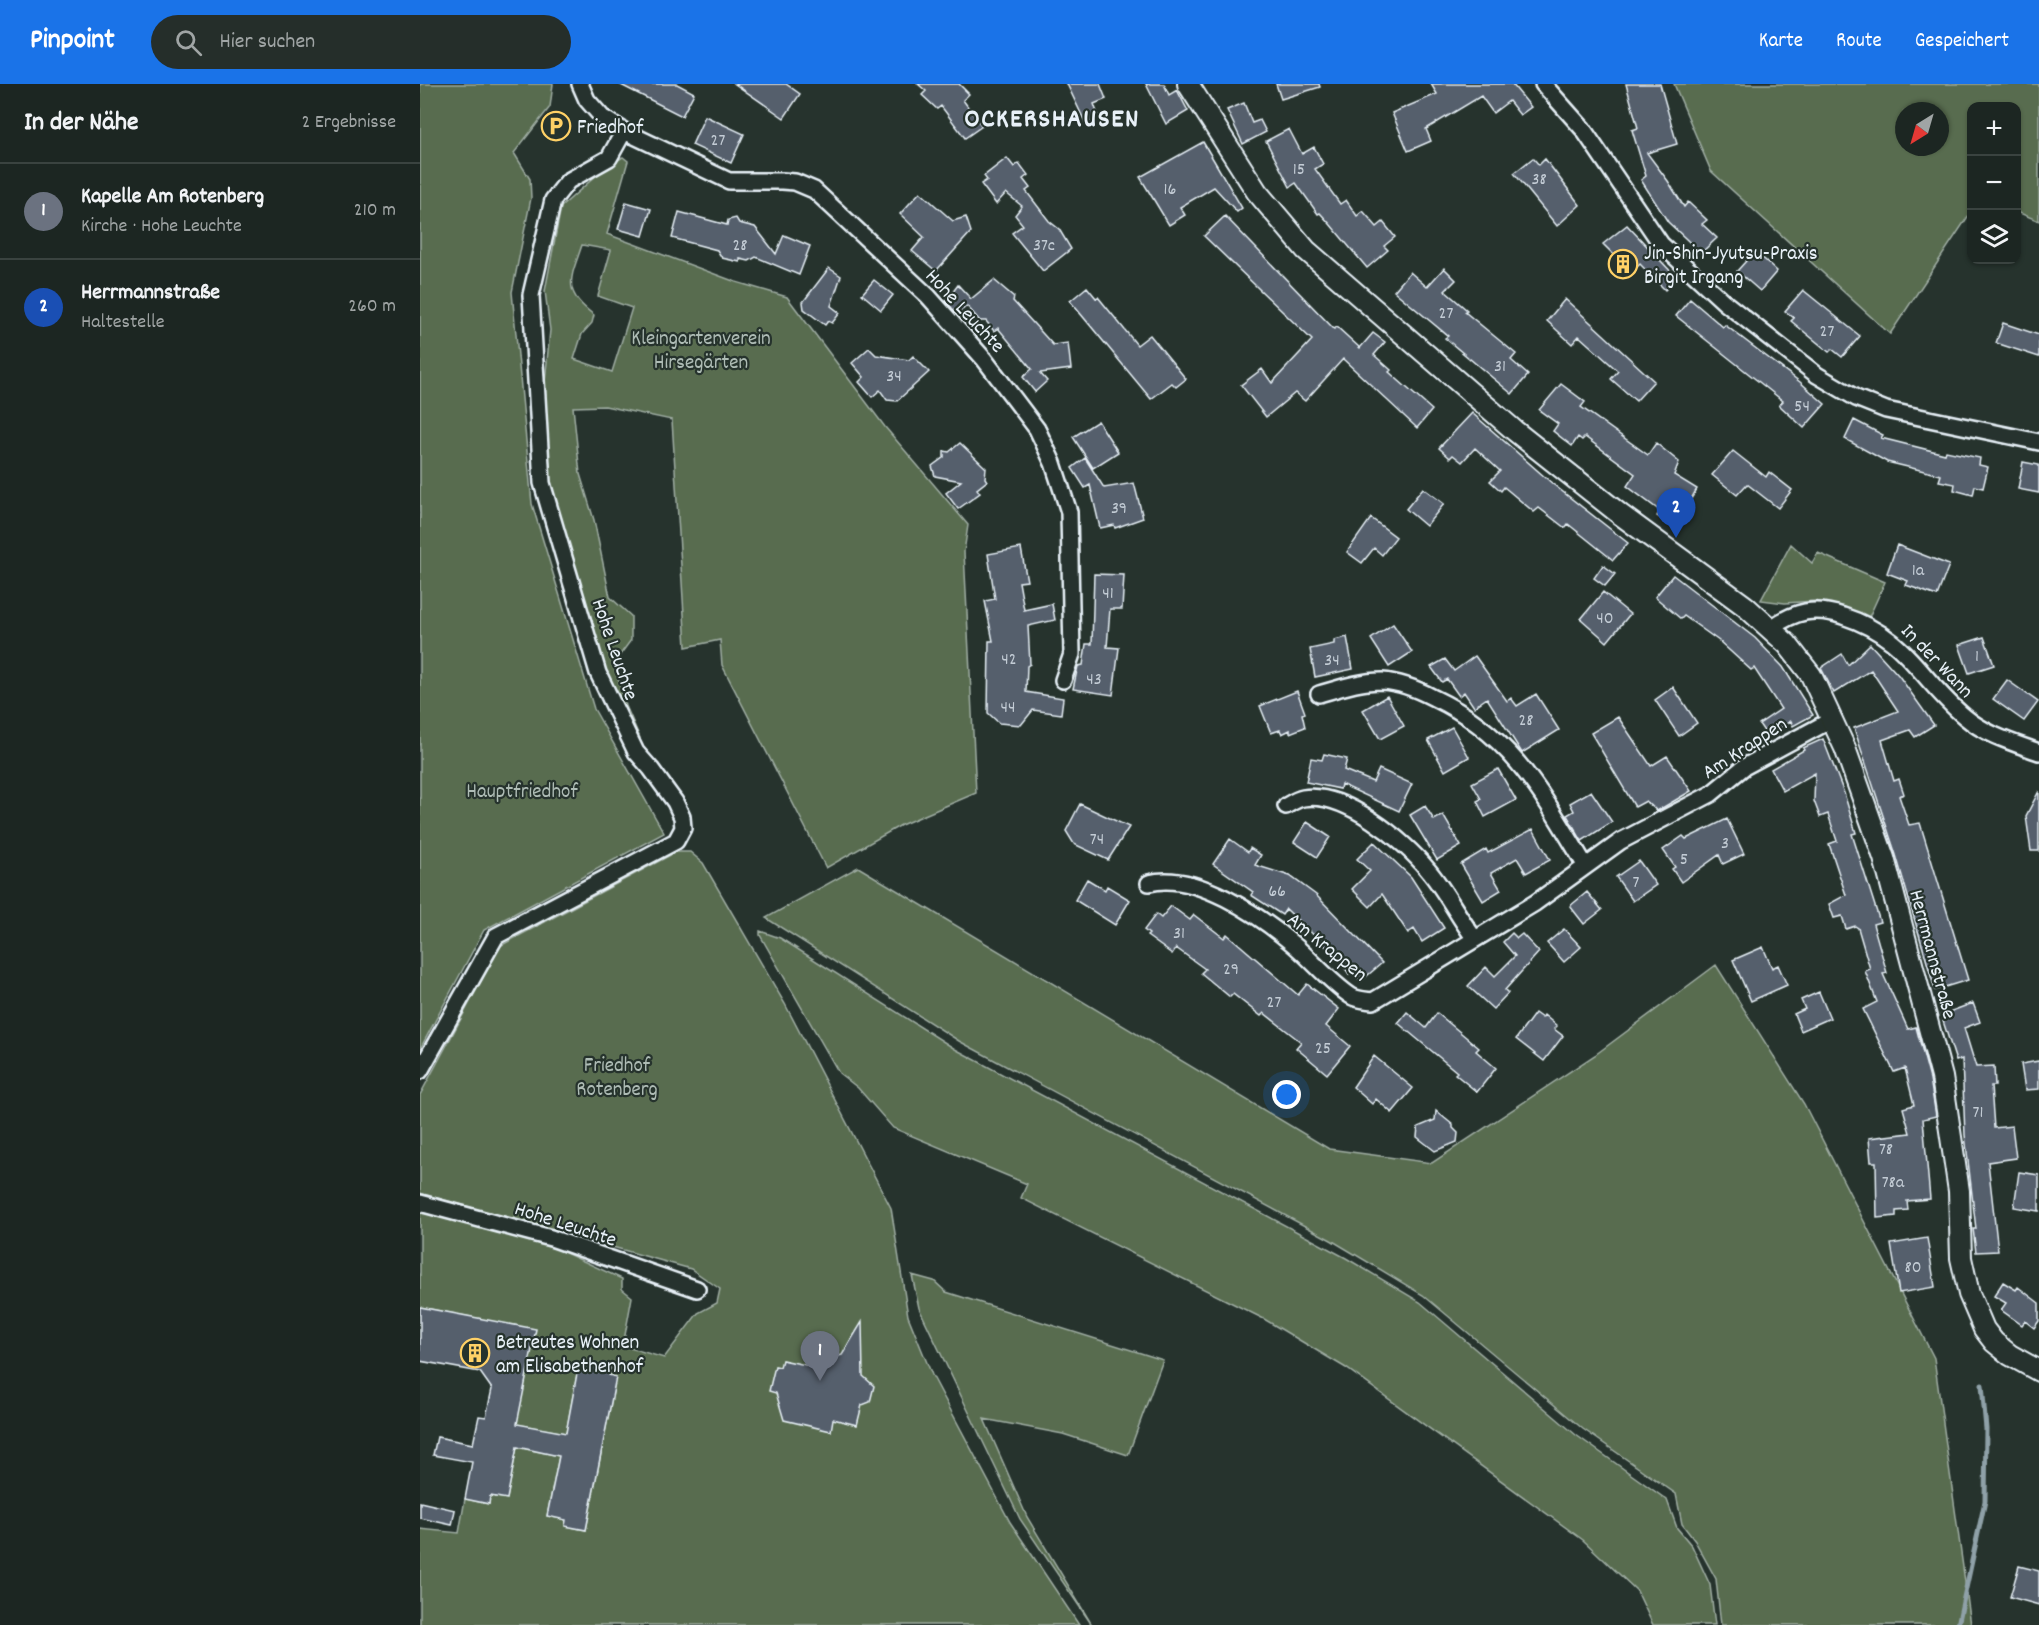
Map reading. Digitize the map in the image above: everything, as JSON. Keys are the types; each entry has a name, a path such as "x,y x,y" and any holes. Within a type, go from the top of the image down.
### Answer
{"street":[{"name":"Hohe Leuchte","path":"580,84 587,100 602,117 624,132 729,181 795,182 814,190 928,296 984,359 1037,429 1053,463 1069,512 1072,654 1063,680"},
{"name":"Herrmannstraße","path":"1188,84 1268,206 1306,250 1515,431 1592,493 1745,606 1771,628 1803,662 1833,719 1884,858 1942,1077 1959,1191 1960,1258 1969,1294 1984,1329 1994,1342 2010,1355 2039,1371"},
{"path":"1544,84 1583,129 1661,244 1724,302 1817,375 1856,398 1886,410 2039,442"},
{"name":"Hohe Leuchte","path":"420,1071 496,936 676,841 683,828 682,817 675,802 651,768 636,752 598,674 542,483 531,295 543,241 553,200 568,181 609,158 624,132"},
{"name":"In der Wann","path":"1771,628 1788,616 1809,609 1836,613 1861,621 1898,644 1971,722 1987,732 2039,752"},
{"path":"1319,694 1362,682 1385,681 1420,691 1453,706 1498,739 1517,759 1535,781 1585,865"},
{"name":"Am Krappen","path":"1149,883 1165,878 1213,893 1235,903 1291,942 1352,997 1373,1001 1535,903 1621,841 1711,794 1761,757 1833,719"},
{"path":"1286,806 1302,798 1320,799 1356,812 1386,830 1411,850 1430,872 1475,939"},
{"name":"Hohe Leuchte","path":"420,1203 551,1238 697,1289"}],"green space":[{"name":"Hauptfriedhof","path":"420,84 553,84 550,107 514,153 530,179 531,198 512,292 532,504 594,709 664,833 484,930 420,1049"},
{"path":"1674,84 2039,84 2039,221 2021,214 2021,102 1967,102 1967,218 1890,334 1711,171"},
{"name":"Kleingartenverein Hirsegärten","path":"623,157 628,161 607,234 736,282 787,297 885,427 968,525 964,552 976,793 901,825 826,868 722,665 720,640 686,647 672,420 605,406 573,407 580,474 594,520 610,597 631,616 631,640 614,663 626,706 640,738 636,738 603,671 548,482 544,393 550,330 545,291 561,207 598,174","holes":["582,245 611,250 598,296 632,308 612,372 574,359 582,334 592,323 594,315 577,299 572,283 572,275"]},
{"path":"1791,544 1812,563 1818,553 1885,582 1869,617 1815,601 1785,603 1761,600"},
{"name":"Friedhof Rotenberg","path":"676,852 690,852 703,863 785,1004 891,1208 908,1316 932,1375 1010,1522 1079,1625 420,1625 420,1529 459,1533 465,1499 489,1504 490,1496 507,1499 517,1447 559,1456 547,1516 566,1520 565,1526 586,1530 616,1377 609,1375 611,1367 584,1362 582,1369 578,1369 566,1433 516,1424 535,1330 478,1340 482,1319 420,1307 420,1211 557,1249 622,1279 622,1289 632,1297 623,1346 664,1358 698,1313 717,1303 720,1289 691,1269 420,1193 420,1095 500,946"},
{"path":"858,867 1329,1149 1432,1163 1595,1055 1716,965 1804,1104 1934,1358 1971,1625 1721,1625 1716,1579 1695,1541 1682,1524 1676,1494 1583,1429 1423,1295 1331,1240 959,1041 766,918"},
{"path":"760,931 780,938 955,1049 1346,1258 1420,1302 1576,1435 1667,1500 1677,1528 1692,1546 1710,1585 1715,1625 1653,1625 1637,1591 1583,1540 1346,1368 1264,1319 1021,1198 1027,1184 893,1128 858,1088 839,1073 760,935"},
{"path":"912,1275 934,1281 946,1292 1163,1360 1128,1455 1063,1434 984,1419 1027,1517 1092,1625 1020,1519 919,1308"}],"building":[{"path":"619,84 677,84 694,93 682,116"},
{"path":"735,84 786,84 800,94 784,118"},
{"path":"918,84 959,84 969,94 963,100 982,126 965,138 941,106 937,109 922,95 926,91"},
{"path":"1067,84 1100,84 1106,99 1094,104 1099,118 1086,124"},
{"path":"1146,84 1164,84 1169,95 1177,90 1188,111 1166,124"},
{"path":"1276,84 1319,84 1320,87 1281,99"},
{"path":"1431,84 1512,84 1531,107 1520,115 1509,101 1493,113 1481,96 1426,129 1431,141 1408,151 1392,113 1437,94"},
{"path":"1626,84 1660,84 1677,144 1647,153 1684,207 1688,202 1707,220 1702,224 1717,238 1701,253 1668,222 1641,180 1646,176 1632,130 1638,128"},
{"path":"1244,103 1252,123 1260,120 1266,132 1243,144 1227,110"},
{"path":"705,116 744,134 731,163 692,145"},
{"path":"1289,129 1302,154 1314,147 1323,164 1315,169 1340,204 1346,200 1357,216 1363,211 1377,227 1383,222 1395,237 1384,246 1388,250 1367,268 1330,224 1320,213 1318,214 1296,183 1290,187 1266,141"},
{"path":"1203,142 1242,208 1237,212 1214,187 1180,207 1185,215 1169,225 1140,177"},
{"path":"1007,158 1014,167 1019,163 1028,175 1023,179 1030,188 1026,191 1049,221 1059,229 1071,249 1043,271 1012,233 1023,225 1015,215 1022,206 1006,193 996,204 981,184 987,180 984,176"},
{"path":"1533,158 1539,165 1545,159 1580,205 1557,226 1514,173"},
{"path":"920,192 953,221 966,217 971,232 936,271 912,251 924,237 900,214"},
{"path":"626,202 651,209 643,236 618,229"},
{"path":"679,212 727,225 728,220 736,218 739,223 755,227 776,254 784,235 810,246 799,275 756,257 749,261 740,259 740,262 722,258 717,250 672,238"},
{"path":"1225,216 1334,329 1337,327 1360,348 1373,333 1385,342 1374,355 1391,370 1389,372 1432,410 1417,428 1343,359 1305,401 1295,393 1266,417 1241,385 1262,369 1272,383 1312,340 1204,236"},
{"path":"1627,225 1677,278 1665,290 1640,264 1634,270 1629,265 1620,274 1610,265 1617,258 1603,244"},
{"path":"1755,251 1777,271 1760,291 1737,271"},
{"path":"829,268 841,276 831,306 840,313 832,323 828,321 825,325 804,309 803,302"},
{"path":"1444,268 1456,280 1445,291 1467,310 1465,312 1516,354 1511,360 1528,375 1512,394 1445,338 1448,336 1394,291 1410,272 1427,287"},
{"path":"874,280 893,295 881,310 862,294"},
{"path":"994,280 1014,297 1013,301 1053,345 1068,343 1071,369 1040,373 1047,381 1035,392 1023,377 1032,369 998,328 994,331 986,321 980,321 967,306 957,314 946,301 958,285 971,299"},
{"path":"1087,287 1096,298 1098,297 1137,345 1150,335 1186,379 1176,387 1172,383 1151,399 1070,301"},
{"path":"1803,290 1860,336 1842,357 1832,349 1829,352 1791,321 1794,318 1785,311"},
{"path":"1565,299 1654,381 1636,401 1611,379 1618,371 1579,336 1572,344 1547,321"},
{"path":"1690,299 1723,327 1725,325 1800,382 1825,404 1804,428 1779,405 1783,401 1676,316"},
{"path":"2003,323 2039,335 2039,357 1996,343"},
{"path":"869,348 876,355 909,360 913,356 929,372 897,401 887,400 880,390 872,397 859,382 864,377 852,363"},
{"path":"1561,384 1585,402 1581,407 1648,455 1656,443 1679,462 1674,475 1697,489 1685,509 1681,506 1669,524 1657,516 1660,511 1627,486 1635,474 1585,437 1582,440 1578,437 1572,446 1553,431 1558,424 1539,410"},
{"path":"1472,413 1554,485 1628,543 1613,560 1568,524 1565,528 1539,508 1534,512 1504,487 1501,491 1490,481 1500,471 1475,448 1462,462 1453,455 1450,458 1439,448"},
{"path":"1854,420 1883,435 1881,438 1945,454 1946,451 1980,458 1979,465 1988,467 1983,488 1975,486 1973,495 1954,490 1955,484 1939,481 1941,475 1887,462 1845,439"},
{"path":"1098,421 1118,452 1093,468 1073,437"},
{"path":"960,443 986,468 987,481 977,489 980,493 958,509 946,493 961,481 935,476 932,466 944,457 944,451 949,452"},
{"path":"1733,451 1766,477 1769,472 1792,490 1778,508 1747,484 1737,495 1712,475"},
{"path":"1085,458 1104,488 1134,483 1143,518 1115,528 1114,525 1100,528 1090,485 1085,488 1072,468"},
{"path":"2023,462 2039,465 2039,493 2018,489"},
{"path":"1423,488 1444,504 1426,526 1406,509"},
{"path":"1371,518 1396,537 1382,555 1374,548 1362,563 1347,552"},
{"path":"1897,545 1949,565 1937,596 1906,585 1908,581 1887,573"},
{"path":"1021,548 1027,581 1019,582 1024,610 1052,604 1055,620 1028,626 1030,664 1027,666 1026,692 1063,698 1061,714 1033,710 1021,725 999,723 988,713 989,641 993,641 985,601 995,599 988,554"},
{"path":"1603,565 1615,574 1605,586 1594,578"},
{"path":"1094,574 1124,575 1122,609 1110,609 1107,647 1119,648 1113,695 1073,689 1078,666 1083,665 1086,644 1092,644"},
{"path":"1673,575 1755,638 1783,667 1813,715 1793,726 1791,721 1768,737 1759,724 1781,709 1754,668 1751,670 1719,641 1684,616 1681,619 1655,597"},
{"path":"1603,592 1630,614 1607,642 1581,619"},
{"path":"1393,624 1412,652 1389,667 1371,639"},
{"path":"1347,637 1353,669 1315,677 1310,649 1334,644 1334,640"},
{"path":"1984,637 1994,665 1969,673 1959,645"},
{"path":"1870,644 1899,676 1934,725 1915,737 1910,730 1882,740 1894,781 1899,779 1904,794 1899,796 1909,825 1920,823 1968,980 1935,990 1896,855 1854,728 1898,711 1871,670 1834,693 1821,668 1842,654 1848,665"},
{"path":"1475,656 1507,701 1511,698 1517,706 1536,694 1559,730 1522,753 1487,698 1474,707 1464,692 1459,696 1447,679 1442,682 1431,667 1445,659 1454,671"},
{"path":"2007,680 2038,702 2024,721 1993,699"},
{"path":"1673,687 1697,723 1679,736 1655,700"},
{"path":"1297,691 1305,713 1302,714 1305,727 1290,733 1290,730 1282,734 1280,730 1271,733 1260,706"},
{"path":"1387,696 1404,726 1380,739 1363,710"},
{"path":"1618,717 1651,766 1667,756 1691,791 1657,811 1646,801 1635,807 1591,733"},
{"path":"1452,727 1469,757 1445,771 1428,740"},
{"path":"1823,739 1844,793 1856,833 1852,834 1880,922 1873,924 1887,973 1883,974 1908,1029 1916,1027 1930,1079 1936,1116 1923,1119 1930,1199 1907,1201 1908,1210 1896,1211 1896,1216 1877,1218 1876,1162 1871,1162 1869,1138 1910,1133 1903,1108 1914,1105 1905,1068 1894,1072 1863,1009 1877,1002 1865,971 1870,969 1858,928 1855,926 1846,929 1842,916 1834,918 1829,904 1846,895 1829,844 1837,841 1828,814 1820,817 1814,801 1815,773 1783,791 1771,769 1804,750 1803,748"},
{"path":"1324,754 1347,759 1344,770 1373,782 1379,769 1412,784 1399,811 1341,784 1340,789 1306,782 1311,758 1322,760"},
{"path":"1498,769 1516,800 1485,817 1477,801 1481,799 1472,783"},
{"path":"1591,791 1612,822 1582,841 1567,815 1574,811 1570,803"},
{"path":"2039,791 2039,851 2031,851 2026,816"},
{"path":"1080,804 1129,827 1108,860 1074,844 1066,831"},
{"path":"1425,806 1434,820 1443,815 1461,846 1437,860 1410,815"},
{"path":"1727,819 1744,854 1723,864 1719,855 1681,882 1672,869 1675,867 1663,850 1683,836 1686,839"},
{"path":"1307,822 1330,837 1317,857 1294,842"},
{"path":"1533,829 1550,860 1526,873 1517,858 1491,873 1501,890 1483,901 1461,864 1486,849 1488,853"},
{"path":"1230,839 1248,852 1250,848 1261,855 1255,865 1290,876 1316,895 1382,963 1361,981 1352,971 1349,974 1338,958 1286,909 1282,915 1251,895 1253,892 1213,864"},
{"path":"1374,842 1411,877 1444,928 1422,942 1414,929 1408,933 1382,894 1370,907 1352,889 1370,871 1357,859"},
{"path":"1639,861 1656,885 1633,901 1616,877"},
{"path":"1087,879 1105,890 1107,886 1130,900 1115,925 1075,900"},
{"path":"1587,892 1602,910 1584,924 1570,906"},
{"path":"1171,906 1190,920 1194,915 1224,938 1227,934 1298,995 1307,984 1339,1009 1326,1026 1350,1046 1327,1074 1296,1048 1301,1042 1264,1013 1261,1016 1233,994 1230,997 1201,973 1205,969 1176,948 1172,954 1147,936 1149,934 1144,930 1156,914 1161,918"},
{"path":"1564,929 1581,947 1564,962 1547,943"},
{"path":"1512,933 1517,938 1522,934 1539,952 1505,990 1508,993 1493,1009 1468,986 1486,967 1495,976 1515,956 1503,942"},
{"path":"1763,947 1772,968 1778,965 1787,985 1751,1001 1733,960"},
{"path":"1819,992 1830,1018 1801,1031 1794,1014 1805,1009 1801,1000"},
{"path":"1973,1003 1980,1022 1964,1028 1976,1067 1994,1066 1995,1086 1991,1086 1994,1128 2012,1126 2016,1158 1988,1162 1998,1251 1976,1252 1973,1229 1976,1229 1965,1135 1962,1059 1956,1061 1941,1015"},
{"path":"1407,1012 1426,1028 1437,1013 1479,1048 1476,1051 1496,1068 1477,1092 1455,1074 1457,1072 1398,1023"},
{"path":"1535,1013 1542,1018 1544,1015 1557,1026 1554,1029 1563,1036 1544,1061 1516,1039"},
{"path":"1374,1056 1413,1088 1392,1113 1376,1099 1372,1104 1353,1087"},
{"path":"2039,1061 2039,1089 2025,1090 2021,1064"},
{"path":"1436,1111 1453,1125 1458,1133 1457,1142 1435,1151 1417,1137 1418,1127 1435,1120"},
{"path":"2019,1172 2039,1175 2039,1211 2014,1207"},
{"path":"1927,1238 1935,1287 1899,1293 1891,1244"},
{"path":"2003,1282 2016,1290 2018,1287 2039,1303 2039,1321 2034,1328 2025,1321 2022,1325 2001,1310 2006,1303 1994,1296"},
{"path":"420,1307 536,1329 517,1424 566,1433 578,1368 582,1369 584,1362 611,1367 609,1375 616,1377 586,1530 565,1526 566,1520 547,1516 559,1456 517,1447 507,1499 490,1496 489,1504 465,1499 472,1462 433,1455 437,1437 473,1444 479,1416 486,1417 492,1389 480,1372 420,1361"},
{"path":"862,1322 863,1376 874,1386 870,1402 862,1405 857,1425 833,1419 831,1431 784,1420 776,1393 769,1391 775,1366 780,1367 782,1360 806,1365 842,1355"},
{"path":"420,1502 455,1510 452,1525 420,1518"},
{"path":"2019,1566 2039,1571 2039,1605 2010,1597"}],"waterway":[{"path":"1958,1625 1985,1501 1986,1429 1982,1385"}],"place":[{"name":"Friedhof","path":"556,126"},
{"name":"Jin-Shin-Jyutsu-Praxis Birgit Irgang","path":"1623,264"},
{"name":"Herrmannstraße","path":"1676,538"},
{"name":"Betreutes Wohnen am Elisabethenhof","path":"475,1353"},
{"name":"Kapelle Am Rotenberg","path":"820,1381"}],"district":[{"name":"OCKERSHAUSEN","path":"1052,117"}]}
